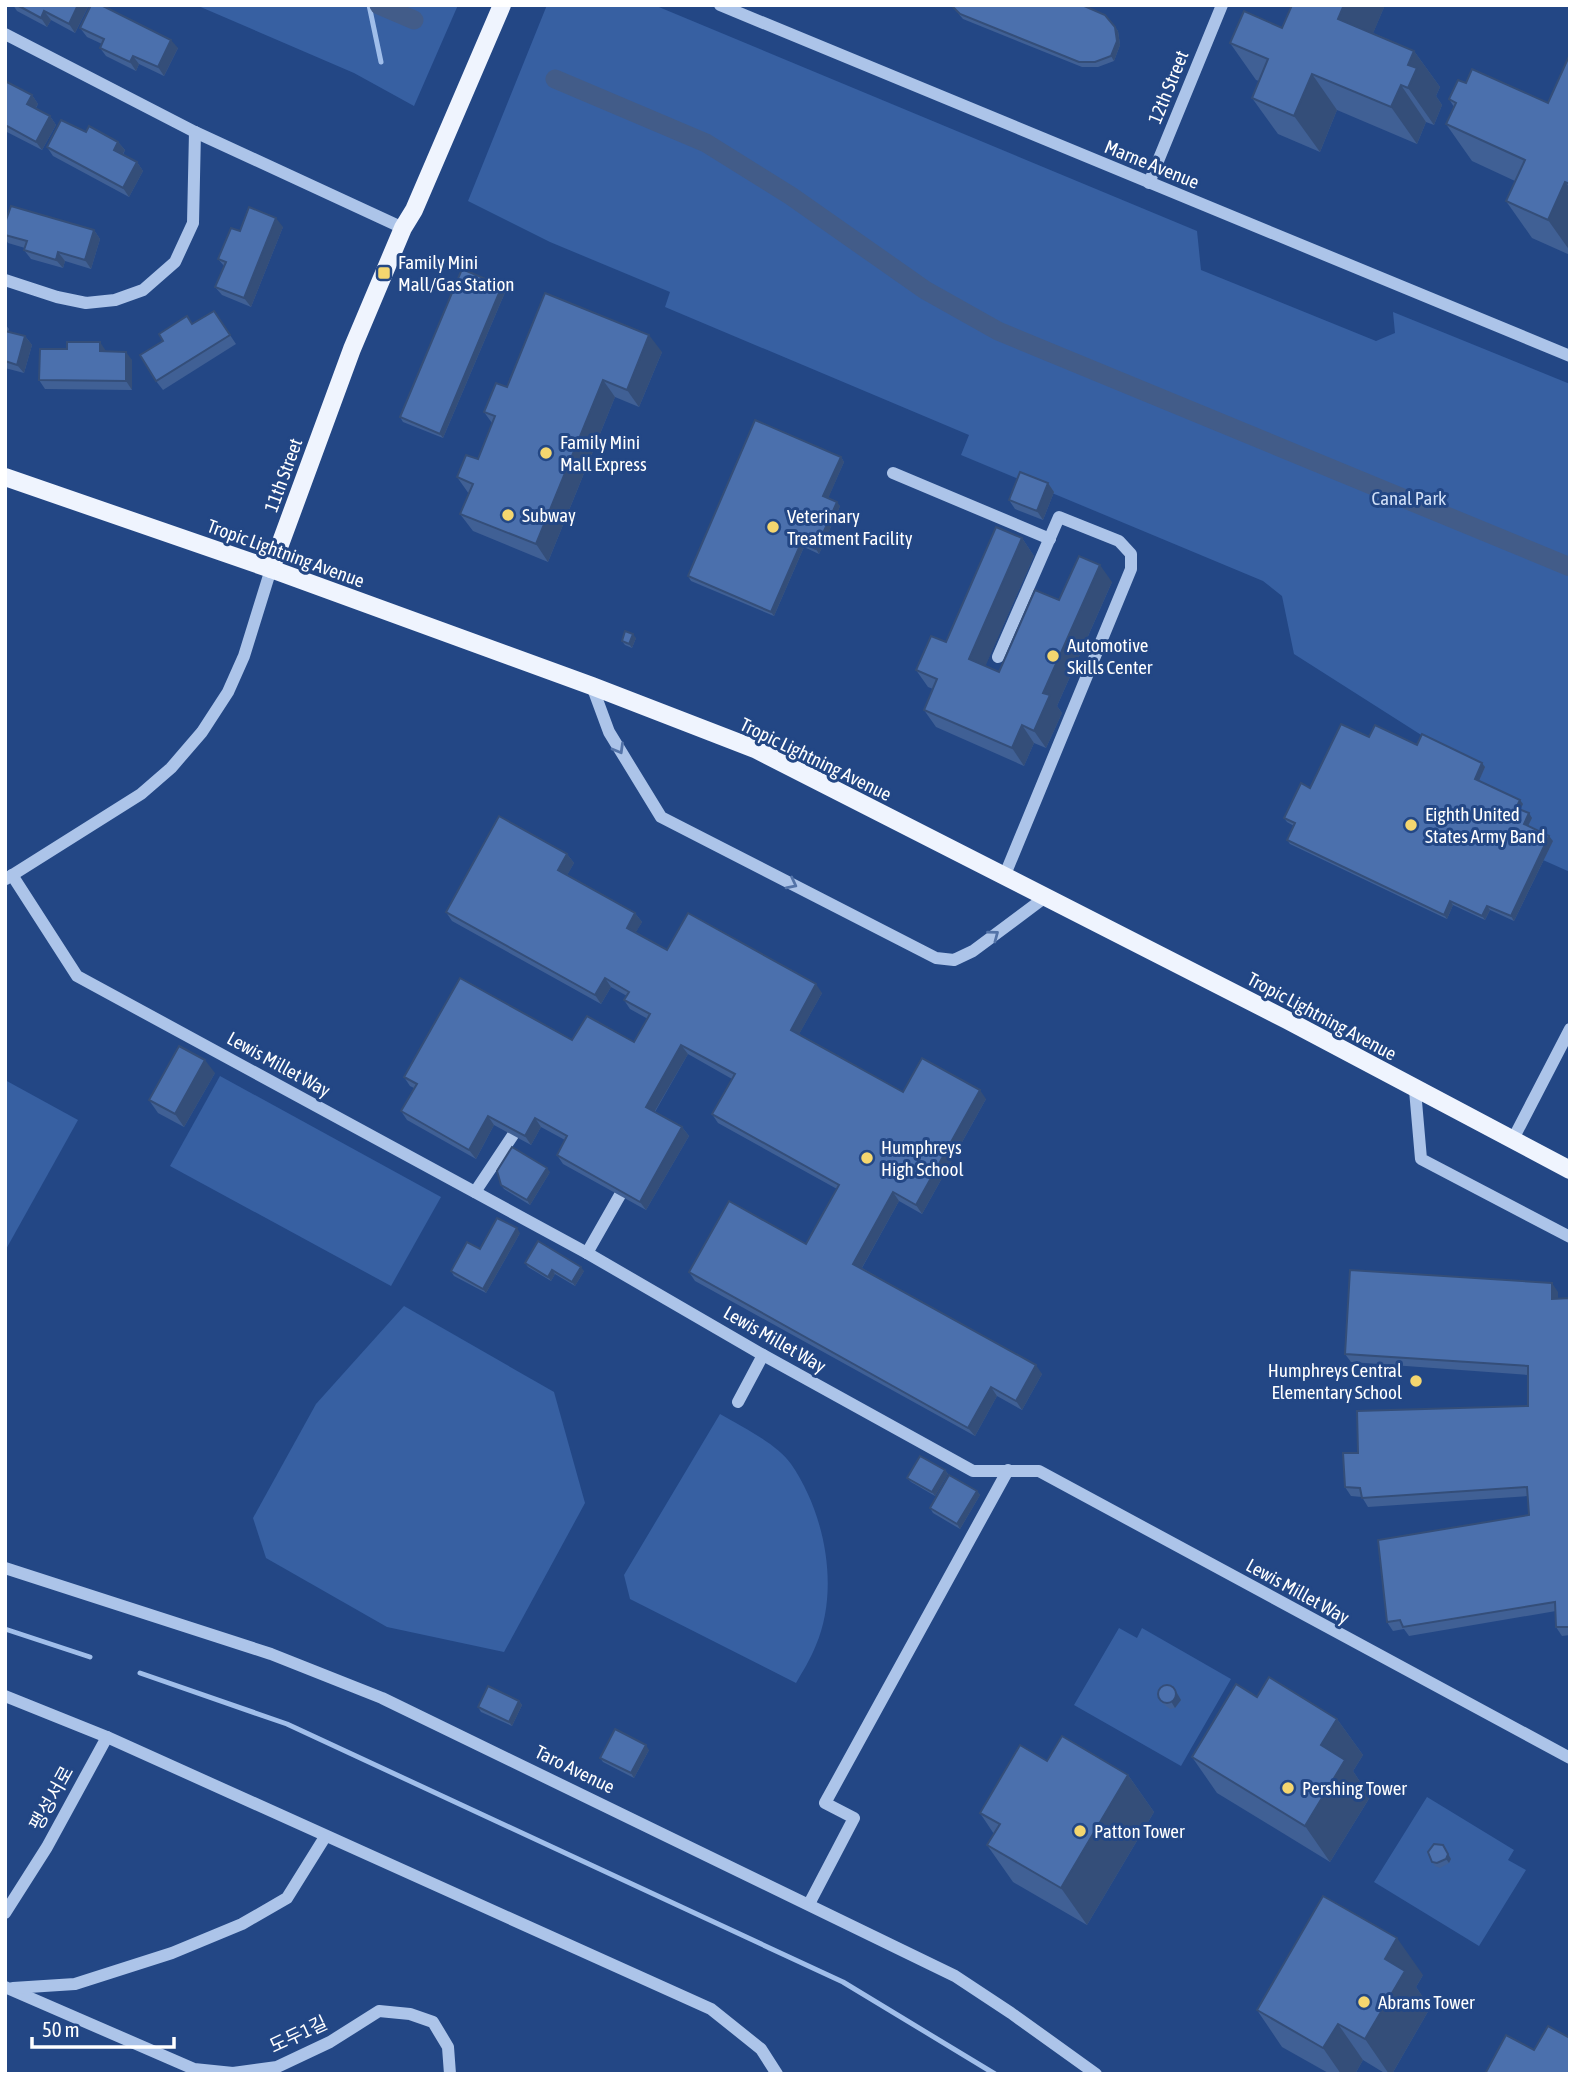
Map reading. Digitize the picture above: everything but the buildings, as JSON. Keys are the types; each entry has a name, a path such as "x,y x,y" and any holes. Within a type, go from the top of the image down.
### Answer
{"main road":[{"name":"11th Street","path":"271,569 352,348 502,5"},
{"name":"Tropic Lightning Avenue","path":"5,477 271,569 592,686 755,750 1287,1020 1570,1170"}],"street":[{"name":"Marne Avenue","path":"720,5 1570,356"},
{"name":"12th Street","path":"1149,183 1222,5"},
{"path":"5,34 195,132 403,228"},
{"path":"5,280 57,297 86,303 115,300 143,290 174,262 193,223 195,132"},
{"path":"893,472 1050,539"},
{"path":"998,657 1059,517 1119,541 1132,554 1132,569 1004,877"},
{"name":"11th Street","path":"9,877 141,794 172,768 202,732 228,692 244,656 271,569"},
{"path":"592,686 609,732 661,817 936,958 954,960 973,951 1044,898"},
{"name":"Lewis Millet Way","path":"9,877 77,976 587,1253 763,1355 973,1471 1039,1471 1570,1758"},
{"path":"1512,1141 1570,1029"},
{"path":"1415,1090 1421,1159 1570,1237"},
{"path":"475,1192 513,1135"},
{"path":"587,1253 620,1195"},
{"path":"738,1402 763,1355"},
{"path":"809,1904 854,1818 825,1803 1008,1470"},
{"name":"Taro Avenue","path":"5,1568 271,1654 382,1698 955,1976 1096,2074"},
{"path":"5,1696 107,1737 711,2009 761,2049 777,2074"},
{"name":"팽성서로","path":"5,1913 47,1847 107,1737"},
{"path":"7,1987 75,1984 172,1953 242,1924 287,1898 325,1837"},
{"name":"도두1길","path":"7,1987 194,2069 233,2073 277,2067 330,2042 379,2011 410,2014 433,2022 448,2047 450,2074"}],"green space":[{"path":"196,5 458,5 414,106 354,73"},
{"name":"Canal Park","path":"547,5 654,5 1197,231 1201,270 1376,341 1395,333 1393,312 1570,384 1570,872 1543,860 1527,828 1426,738 1294,654 1282,596 1263,581 961,455 969,435 665,307 670,292 550,242 468,201"},
{"path":"220,1076 441,1197 391,1286 170,1166"},
{"path":"5,1080 78,1120 5,1251"},
{"path":"404,1306 554,1392 585,1503 504,1652 387,1627 266,1558 253,1518 316,1404"},
{"path":"720,1414 758,1436 785,1456 803,1484 820,1528 828,1576 827,1600 816,1645 796,1683 630,1599 624,1575"},
{"path":"1119,1628 1137,1638 1142,1628 1231,1679 1181,1766 1074,1705"},
{"path":"1427,1797 1514,1850 1508,1860 1526,1870 1479,1946 1374,1882"}],"waterway":[{"path":"369,5 381,62"},
{"path":"379,5 414,20"},
{"path":"555,79 706,143 791,196 925,290 998,331 1570,567"},
{"path":"5,1629 90,1657"},
{"path":"140,1673 287,1724 843,1982 995,2074"}],"place":[{"name":"Family Mini Mall/Gas Station","path":"384,273"},
{"name":"Family Mini Mall Express","path":"546,453"},
{"name":"Subway","path":"508,515"},
{"name":"Veterinary Treatment Facility","path":"773,527"},
{"name":"Automotive Skills Center","path":"1053,656"},
{"name":"Eighth United States Army Band","path":"1411,825"},
{"name":"Humphreys High School","path":"867,1158"},
{"name":"Humphreys Central Elementary School","path":"1416,1381"},
{"name":"Pershing Tower","path":"1288,1788"},
{"name":"Patton Tower","path":"1080,1831"},
{"name":"Abrams Tower","path":"1364,2002"}]}
